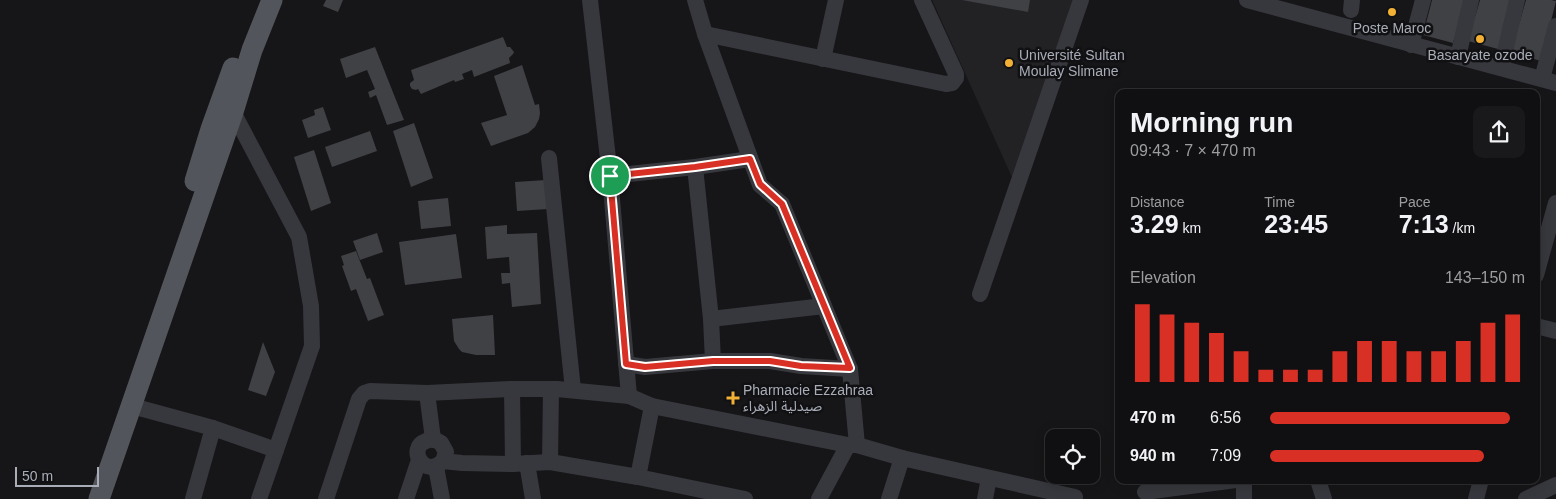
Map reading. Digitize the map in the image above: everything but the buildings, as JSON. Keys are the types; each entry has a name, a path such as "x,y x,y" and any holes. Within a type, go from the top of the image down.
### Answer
{"main road":[{"path":"87,499 177,238 211,129 258,0"},
{"path":"99,499 234,112 252,50 272,0"}],"street":[{"path":"590,0 610,176 629,396"},
{"path":"695,0 705,34 760,184 782,204 850,368 853,446 818,499"},
{"path":"823,59 836,0"},
{"path":"705,34 946,84 952,83 956,78 956,74 922,0"},
{"path":"980,294 1081,0"},
{"path":"1248,0 1549,81 1556,26"},
{"path":"1412,45 1423,0"},
{"path":"1458,57 1471,0"},
{"path":"1501,68 1517,0"},
{"path":"234,112 299,237 311,306 312,346 259,499"},
{"path":"549,158 572,390"},
{"path":"610,176 750,159"},
{"path":"695,167 711,319 713,361"},
{"path":"1540,262 1556,204"},
{"path":"711,319 824,306"},
{"path":"1540,327 1556,331"},
{"path":"626,364 645,367 713,361 770,361 801,366 850,368"},
{"path":"512,389 520,464 534,499"},
{"path":"326,499 359,399 364,393 370,391 428,394 512,389 572,390 629,396 652,406 853,446 1075,497"},
{"path":"550,462 551,389"},
{"path":"428,394 433,439"},
{"path":"132,406 213,428 276,450"},
{"path":"638,476 652,406"},
{"path":"193,499 213,428"},
{"path":"406,499 419,460 418,450 423,442 433,439 442,443 444,447 445,456 440,464 442,499"},
{"path":"889,499 902,458"},
{"path":"419,460 426,466 462,463 520,464 550,462 638,476 745,499"},
{"path":"985,499 989,478"},
{"path":"1145,492 1206,484"},
{"path":"1244,484 1244,499"},
{"path":"1319,484 1324,499"},
{"path":"1476,499 1480,484"},
{"path":"1526,499 1556,485"}],"shaded area":[{"name":"Université Sultan Moulay Slimane","path":"932,0 1074,0 1020,195"}],"place":[{"name":"Poste Maroc","path":"1392,12"},
{"name":"Basaryate ozode","path":"1480,39"},
{"name":"Université Sultan Moulay Slimane","path":"1009,63"},
{"name":"Pharmacie Ezzahraa صيدلية الزهراء","path":"733,398"}],"route":[{"path":"750,159 760,184 782,204 850,368 801,366 770,361 713,361 645,367 626,364 610,176 750,159"}]}
